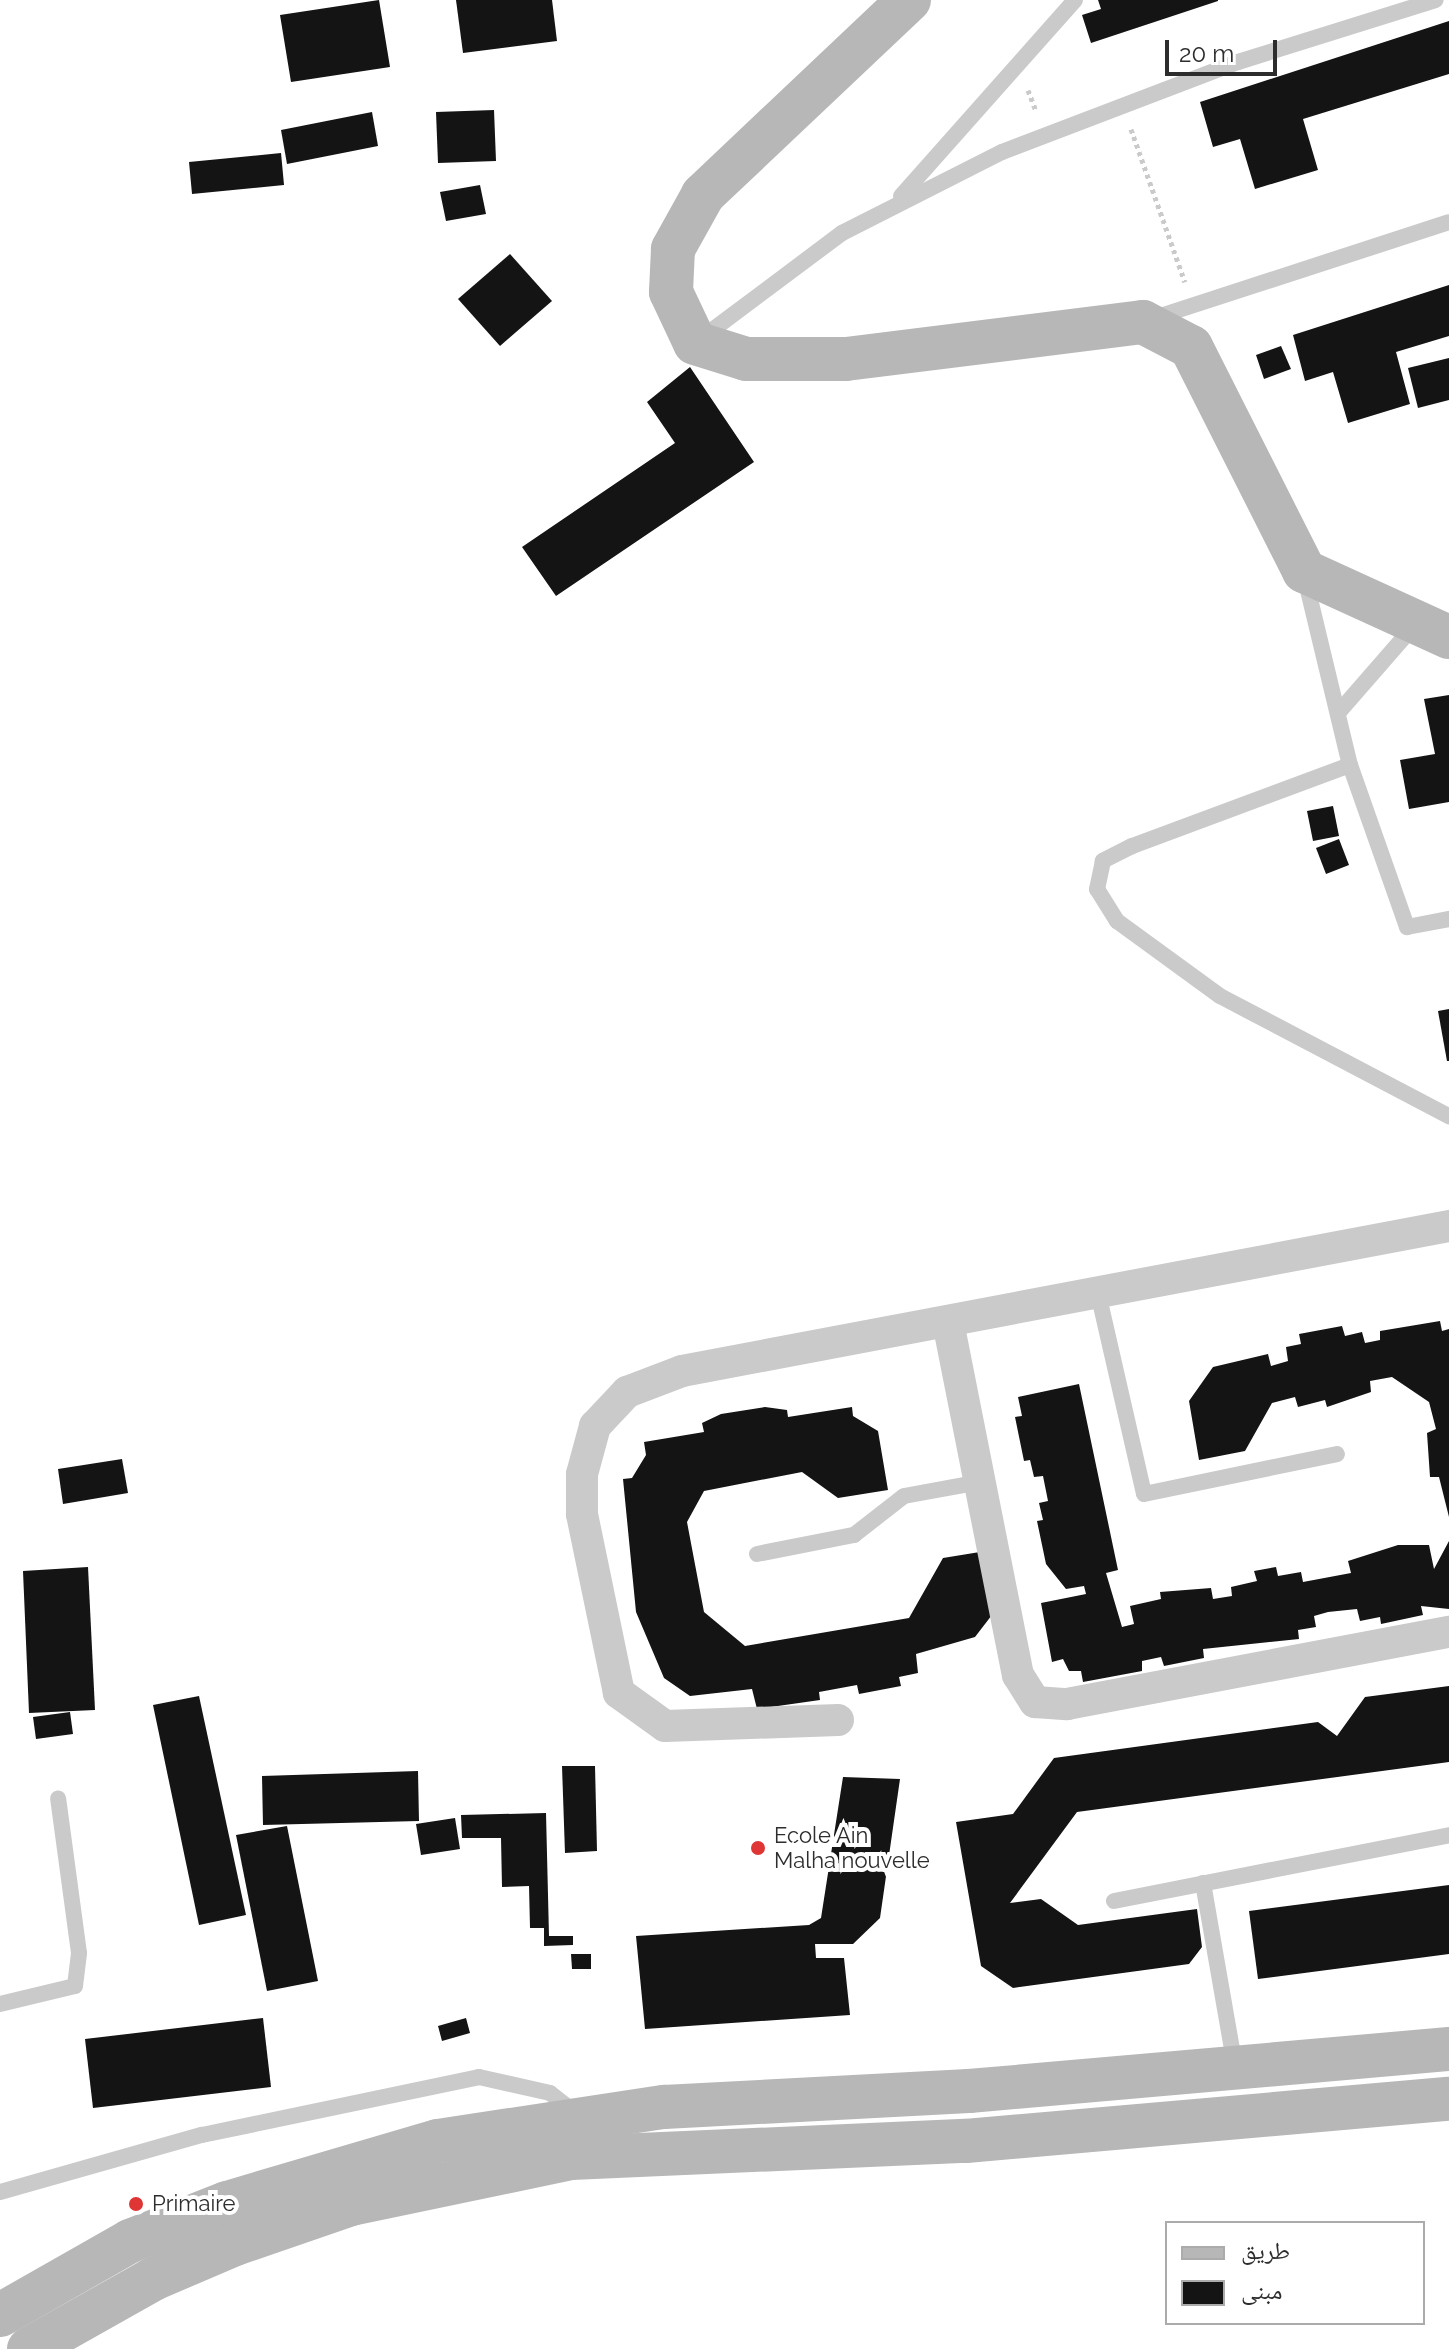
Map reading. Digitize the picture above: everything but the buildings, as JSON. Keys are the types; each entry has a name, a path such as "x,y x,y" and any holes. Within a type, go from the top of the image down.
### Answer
{"main road":[{"path":"909,0 703,195 673,249 671,292 695,343 746,359 846,359 1143,322 1191,347 1304,571 1431,631"},
{"path":"0,2315 130,2241 227,2203 438,2141 583,2118 1449,2049"},
{"path":"29,2349 153,2279 235,2244 351,2204 557,2160 966,2141 1449,2099"}],"street":[{"path":"838,1720 665,1726 619,1693 582,1514 595,1426 627,1392 682,1371 1449,1226"},
{"path":"948,1322 1018,1675 1035,1702 1067,1704 1449,1632"}],"lane":[{"path":"897,201 1017,59 1075,0"},
{"path":"695,343 793,267 897,201 1044,134 1121,104 1436,0"},
{"path":"1143,322 1449,222"},
{"path":"1304,571 1350,765 1407,927 1449,919"},
{"path":"1338,713 1431,631"},
{"path":"1350,765 1132,846 1103,861 1097,889 1117,921 1220,996 1449,1116"},
{"path":"1098,1293 1144,1494 1337,1454"},
{"path":"757,1554 854,1535 904,1496 980,1482"},
{"path":"0,2004 75,1986 79,1953 58,1798"},
{"path":"1114,1901 1449,1835"},
{"path":"1203,1883 1235,2068"},
{"path":"0,2192 202,2135 479,2077 550,2093 583,2118"}],"path":[{"path":"1017,59 1044,134"},
{"path":"1121,104 1193,305"}],"place":[{"name":"Ecole Ain Malha nouvelle","path":"758,1848"},
{"name":"Primaire","path":"136,2204"}]}
